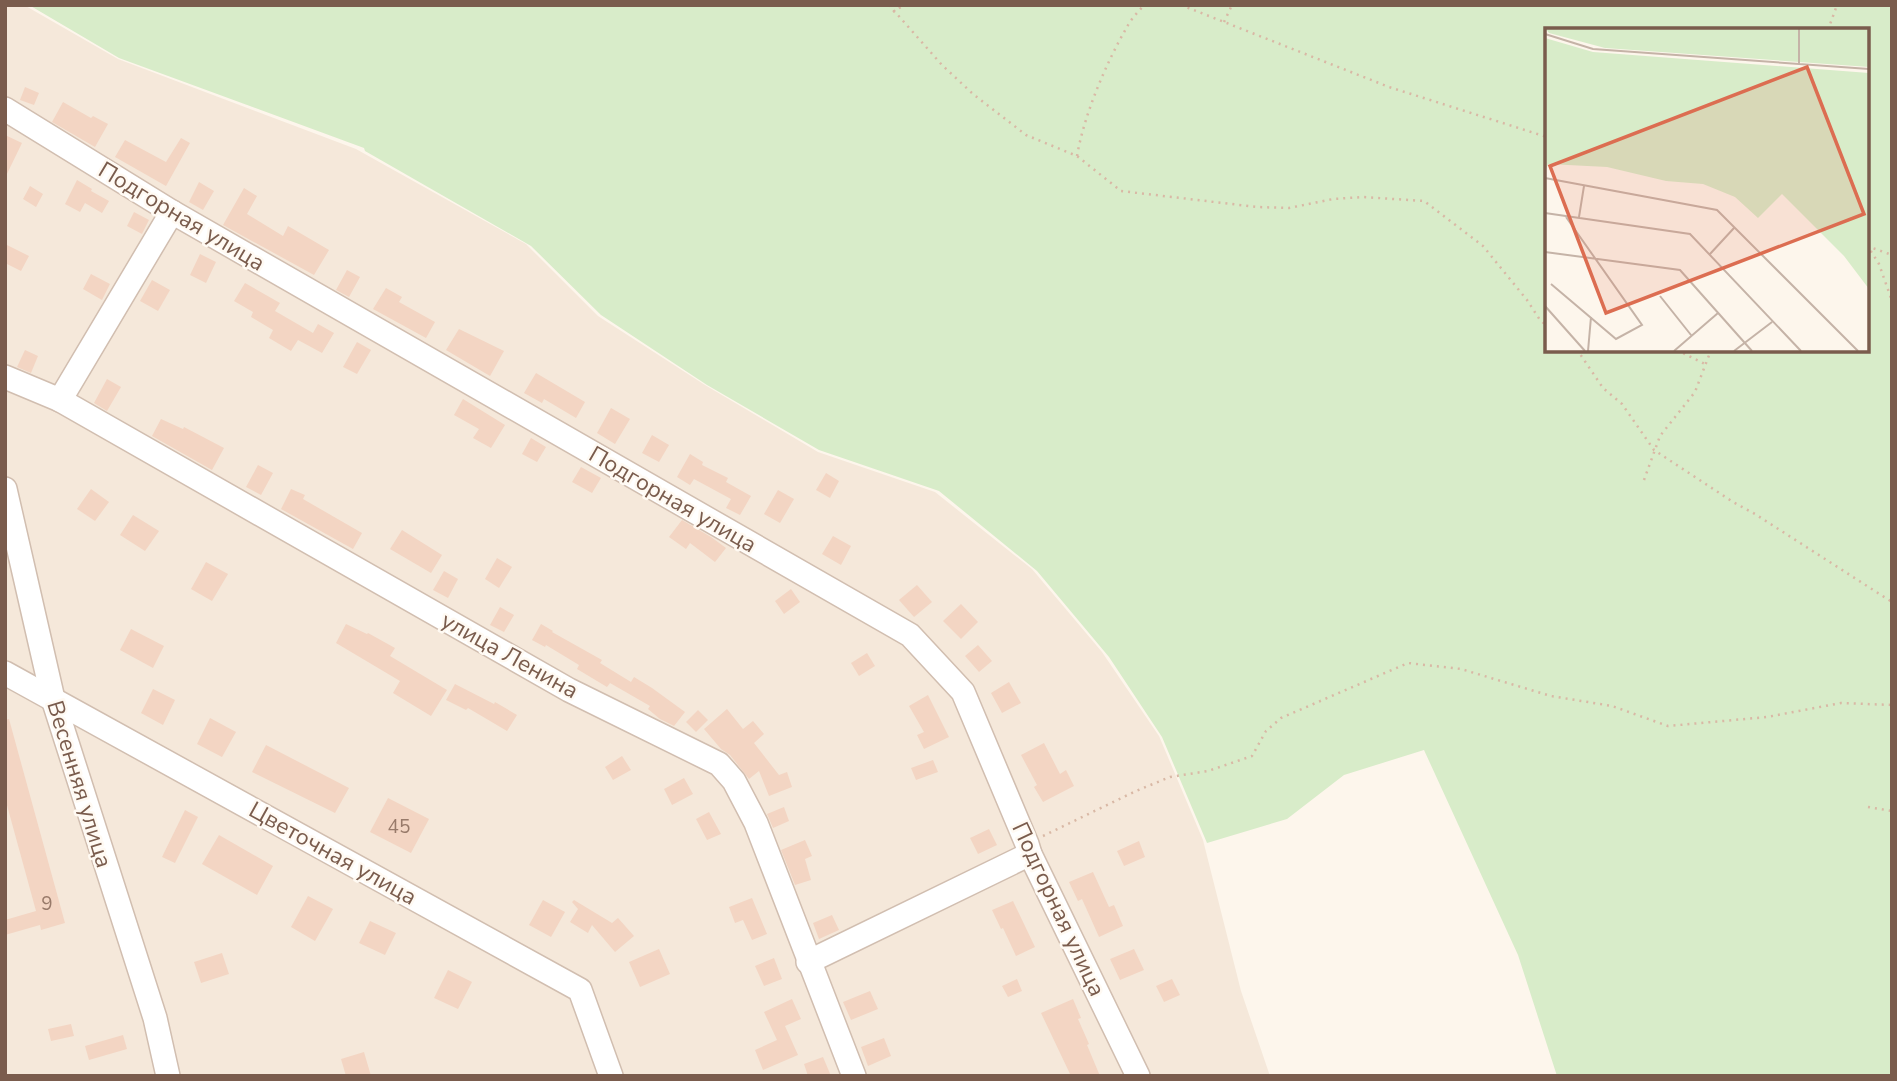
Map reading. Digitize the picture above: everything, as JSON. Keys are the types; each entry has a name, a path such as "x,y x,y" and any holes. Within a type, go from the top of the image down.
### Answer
{"street":[{"name":"Подгорная улица","path":"5,109 172,212 910,635 963,692 1029,849 1138,1076"},
{"path":"60,400 172,212"},
{"name":"улица Ленина","path":"5,377 60,400 569,690 719,764 734,781 756,823 854,1076"},
{"name":"Весенняя улица","path":"5,489 53,699 155,1018 168,1076"},
{"name":"Цветочная улица","path":"5,673 580,990 611,1076"},
{"path":"808,962 1029,849"}],"path":[{"path":"889,5 942,65 973,94 1026,135 1077,156 1121,191 1257,207 1289,208 1333,199 1363,197 1424,201 1483,246 1545,324"},
{"path":"893,12 904,5"},
{"path":"1077,156 1081,132 1105,71 1128,25 1144,5"},
{"path":"1181,5 1389,87 1545,136"},
{"path":"1224,22 1232,5"},
{"path":"1829,28 1837,5"},
{"path":"1869,247 1892,255"},
{"path":"1869,249 1879,264 1892,301"},
{"path":"1578,352 1603,388 1622,404 1654,450 1892,602"},
{"path":"1681,352 1707,365"},
{"path":"1644,480 1660,436 1695,391 1710,352"},
{"path":"1029,849 1136,791 1170,777 1208,771 1252,756 1266,731 1281,718 1408,663 1461,669 1550,696 1612,706 1668,726 1767,717 1841,703 1892,705"},
{"path":"1868,807 1892,811"}],"shaded area":[{"path":"5,5 24,5 118,59 356,149 526,244 598,316 705,385 818,452 935,492 1032,569 1102,652 1159,736 1203,840 1241,991 1270,1076 5,1076"}],"green space":[{"path":"29,5 1892,5 1892,1076 1557,1076 1518,955 1424,750 1344,775 1287,819 1207,843 1162,737 1109,657 1037,571 939,491 819,450 707,385 601,315 531,246 364,148 119,58"}],"building":[{"path":"25,87 39,93 34,105 20,100"},
{"path":"63,102 108,124 95,147 52,122"},
{"path":"5,135 22,143 5,178"},
{"path":"181,138 190,143 166,186 115,157 125,140 166,162"},
{"path":"77,180 109,201 102,213 85,203 80,212 65,204"},
{"path":"199,182 214,191 203,210 189,202"},
{"path":"30,186 43,194 36,207 23,199"},
{"path":"244,188 257,196 247,214 283,236 288,226 329,250 314,275 223,225"},
{"path":"134,212 149,220 142,234 127,226"},
{"path":"5,244 29,256 21,271 5,263"},
{"path":"200,254 216,262 206,283 190,275"},
{"path":"347,270 360,277 349,297 336,290"},
{"path":"91,274 110,284 102,300 83,289"},
{"path":"152,280 170,290 158,311 140,301"},
{"path":"245,283 280,303 275,311 313,333 318,324 334,333 322,353 298,340 291,351 269,338 273,330 251,317 253,312 234,301"},
{"path":"386,288 402,297 399,302 435,322 426,338 373,309"},
{"path":"459,329 504,351 490,376 446,350"},
{"path":"357,342 371,350 357,374 343,367"},
{"path":"25,350 38,356 31,373 17,367"},
{"path":"536,373 585,402 576,418 544,399 542,403 524,393"},
{"path":"107,379 121,387 107,411 94,403"},
{"path":"463,399 505,425 491,448 473,438 479,429 454,415"},
{"path":"611,408 630,419 615,444 597,433"},
{"path":"161,419 183,429 184,427 224,448 212,470 152,436"},
{"path":"652,435 669,445 659,462 642,453"},
{"path":"531,438 546,447 537,462 522,454"},
{"path":"690,454 703,462 702,465 728,478 726,482 751,496 740,515 726,508 731,499 694,479 690,485 677,477"},
{"path":"258,465 273,473 261,495 246,487"},
{"path":"581,467 601,478 592,493 572,482"},
{"path":"826,473 839,481 830,498 816,490"},
{"path":"91,489 109,502 95,521 77,509"},
{"path":"291,489 305,495 303,499 362,533 353,549 281,509"},
{"path":"778,490 794,499 780,523 764,514"},
{"path":"133,515 159,531 145,551 120,535"},
{"path":"682,520 726,548 715,562 690,543 686,549 669,537"},
{"path":"402,530 442,555 431,573 390,549"},
{"path":"833,536 851,546 841,565 822,554"},
{"path":"497,558 512,567 499,588 485,579"},
{"path":"206,562 228,574 212,601 191,589"},
{"path":"444,571 458,579 448,598 433,590"},
{"path":"917,585 932,602 914,617 899,600"},
{"path":"791,589 800,602 784,614 775,601"},
{"path":"961,604 978,622 961,639 943,621"},
{"path":"500,607 514,615 504,632 490,625"},
{"path":"346,624 395,648 390,656 447,690 431,716 393,693 400,681 336,643"},
{"path":"541,624 602,660 600,663 631,682 634,677 652,688 685,712 674,726 648,709 650,706 610,683 607,687 577,669 579,665 546,645 545,647 532,640"},
{"path":"131,629 164,646 153,668 120,650"},
{"path":"978,645 992,661 979,672 965,656"},
{"path":"867,653 875,666 859,676 851,663"},
{"path":"1009,682 1021,703 1002,713 991,693"},
{"path":"455,684 517,715 507,731 468,708 466,710 446,700"},
{"path":"153,689 175,700 163,725 141,713"},
{"path":"928,695 949,737 924,749 917,735 924,732 909,706"},
{"path":"727,709 743,729 753,721 764,734 754,743 779,775 787,772 792,787 769,796 759,771 749,779 704,729"},
{"path":"698,710 708,720 696,732 686,722"},
{"path":"210,718 236,732 222,757 197,744"},
{"path":"9,719 65,923 41,930 40,925 5,935 5,920 36,911 5,798 5,720"},
{"path":"1044,743 1060,774 1066,770 1074,786 1043,802 1021,755"},
{"path":"266,745 349,788 335,813 252,772"},
{"path":"622,756 631,770 613,780 605,767"},
{"path":"933,760 938,772 916,780 911,768"},
{"path":"684,778 693,794 672,805 664,789"},
{"path":"388,798 429,819 411,853 370,832"},
{"path":"784,807 789,821 773,828 767,814"},
{"path":"185,810 198,817 175,863 162,857"},
{"path":"709,812 721,834 707,840 696,819"},
{"path":"989,829 997,845 978,854 970,838"},
{"path":"219,835 273,866 257,895 202,864"},
{"path":"805,840 812,856 805,859 811,880 795,885 781,850"},
{"path":"1139,841 1145,857 1124,866 1117,851"},
{"path":"1093,872 1109,907 1114,905 1123,926 1099,937 1082,899 1078,901 1069,882"},
{"path":"308,896 333,909 315,941 291,927"},
{"path":"752,898 767,934 752,940 743,920 735,923 729,907"},
{"path":"543,900 565,912 551,937 529,925"},
{"path":"574,900 612,923 618,918 634,936 615,952 592,925 588,933 570,922 578,909 572,902"},
{"path":"1013,901 1035,947 1016,956 992,910"},
{"path":"832,915 839,930 819,939 813,923"},
{"path":"370,921 396,933 385,955 359,943"},
{"path":"659,949 670,974 640,987 629,962"},
{"path":"1134,949 1144,970 1120,980 1110,959"},
{"path":"222,953 229,974 201,983 194,962"},
{"path":"774,958 782,979 764,986 755,966"},
{"path":"448,970 472,982 458,1009 434,998"},
{"path":"1017,979 1022,991 1008,997 1002,986"},
{"path":"1172,979 1180,995 1164,1002 1156,986"},
{"path":"870,991 878,1009 851,1020 843,1002"},
{"path":"792,999 801,1019 785,1026 798,1055 763,1070 755,1050 777,1040 764,1012"},
{"path":"1073,999 1100,1076 1071,1076 1041,1013"},
{"path":"71,1024 74,1036 51,1041 48,1029"},
{"path":"123,1035 127,1049 89,1060 85,1046"},
{"path":"884,1038 891,1056 868,1066 861,1047"},
{"path":"364,1052 371,1076 346,1076 341,1059"},
{"path":"823,1057 831,1076 808,1076 804,1064"}]}
